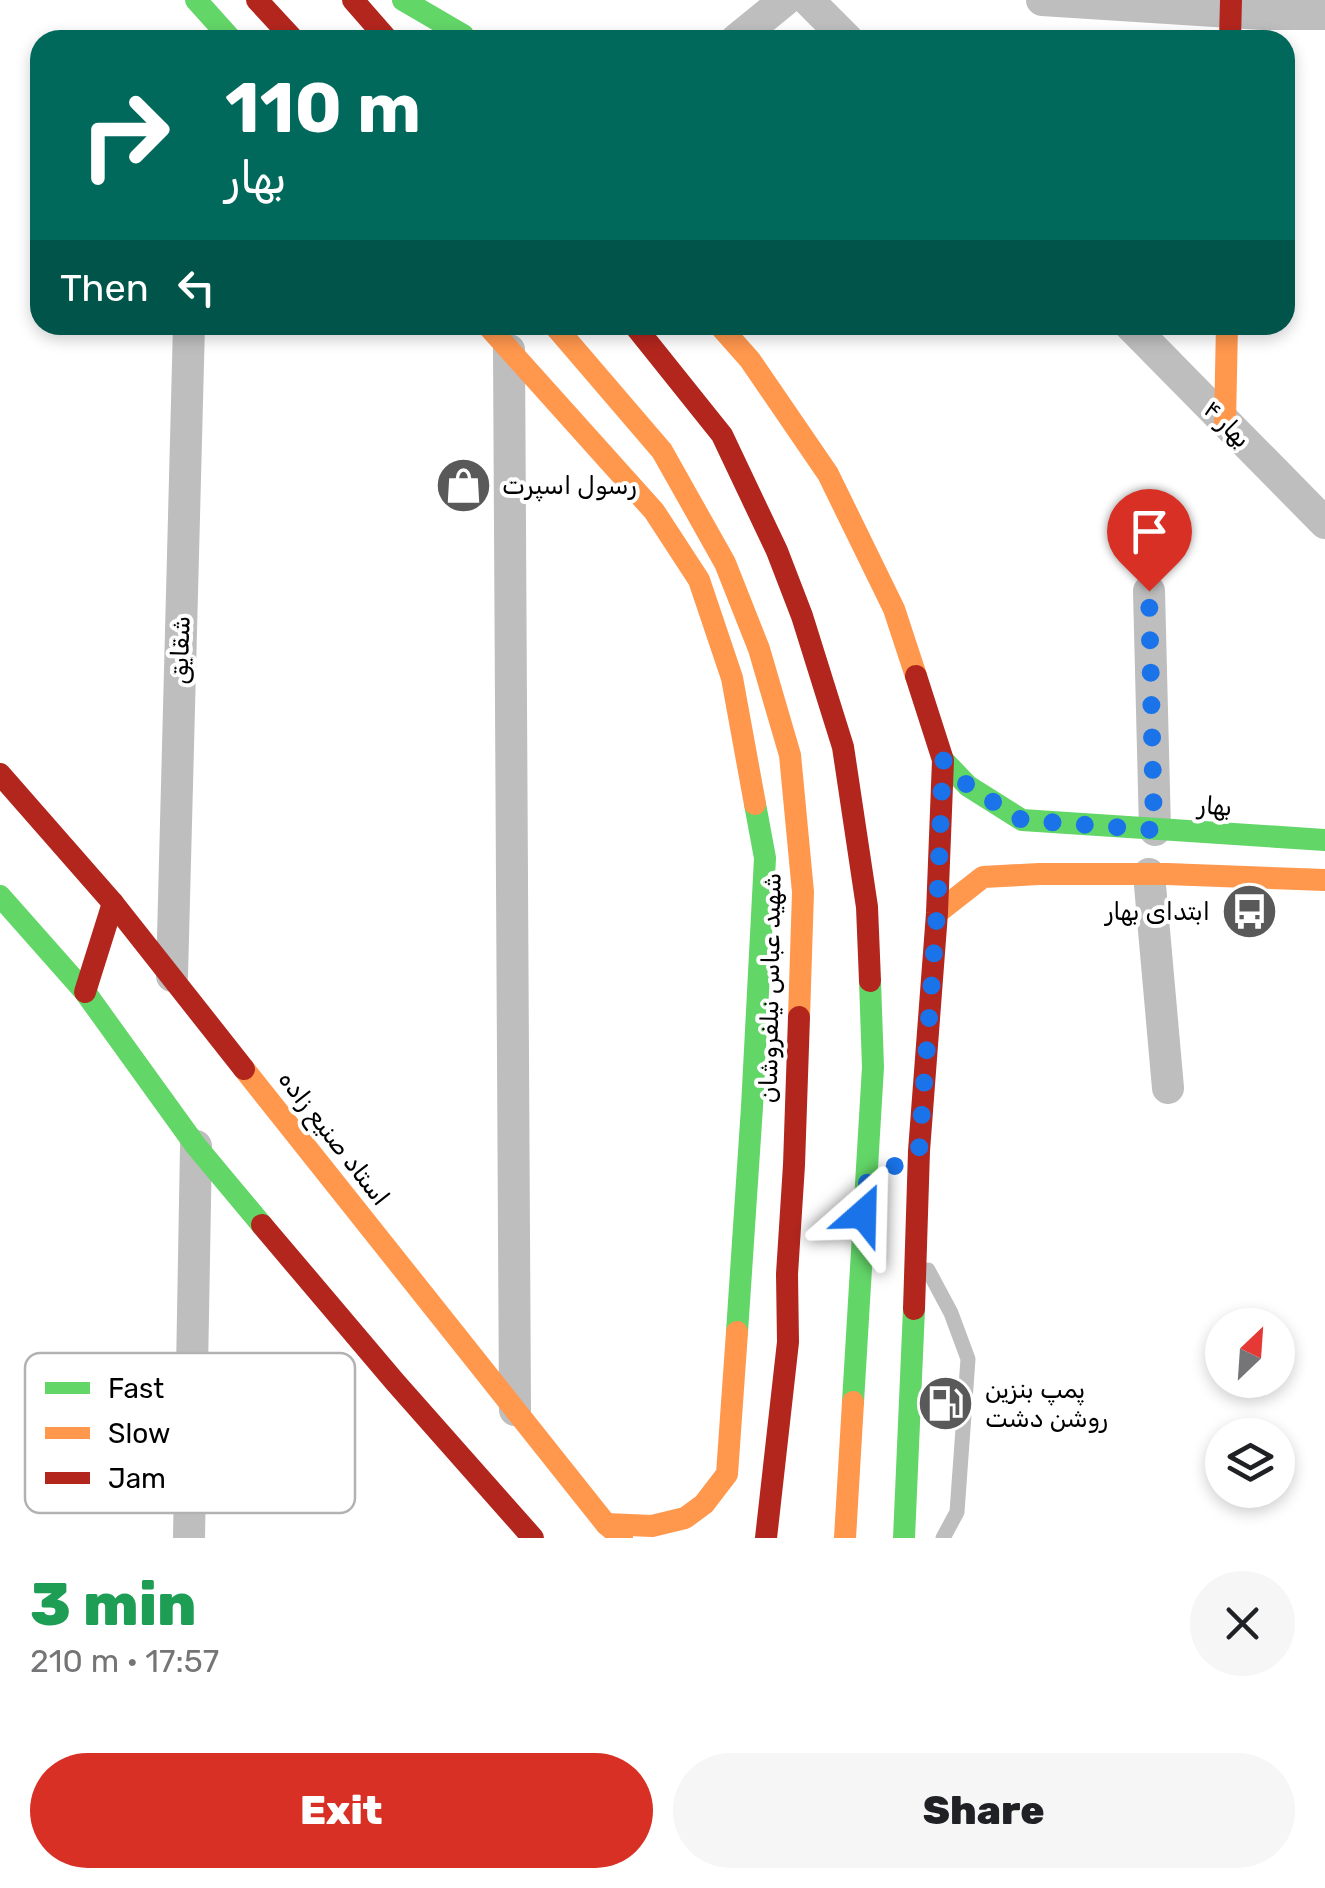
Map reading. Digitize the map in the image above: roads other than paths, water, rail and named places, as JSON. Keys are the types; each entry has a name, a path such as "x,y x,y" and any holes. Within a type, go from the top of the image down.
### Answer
{"street":[{"path":"258,0 285,30"},
{"path":"353,0 379,30"},
{"path":"403,0 453,30"},
{"path":"431,0 459,30"},
{"path":"748,30 785,0"},
{"path":"808,0 838,30"},
{"path":"1042,0 1230,17 1325,14"},
{"path":"196,30 197,1"},
{"path":"197,1 223,30"},
{"name":"شقایق","path":"172,976 189,335"},
{"path":"496,335 654,511 698,580 732,678 765,858 752,1107 763,1298 726,1474 696,1512 649,1527 614,1531"},
{"name":"شهید عباس نیلفروشان","path":"563,335 662,451 726,563 759,649 790,755 803,892 763,1298 788,1342 766,1538"},
{"path":"642,335 722,435 777,551 843,747 867,906 873,1068 845,1538"},
{"path":"728,335 750,360 828,474 894,608 943,760 937,913 919,1151 904,1538"},
{"name":"بهار ۴","path":"1140,335 1325,523"},
{"path":"1225,422 1226,335"},
{"path":"509,350 515,1410"},
{"path":"1149,591 1154,830"},
{"name":"بهار","path":"943,760 968,786 1022,820 1325,840"},
{"name":"استاد صنیع زاده","path":"0,774 113,902 172,976 444,1338 515,1410 614,1531"},
{"path":"937,913 983,878 1149,874 1325,880"},
{"path":"1149,874 1168,1088"},
{"path":"0,896 85,992 196,1146 402,1376 534,1538"},
{"path":"85,992 113,902"},
{"path":"192,1353 196,1146"},
{"path":"865,1184 919,1151"},
{"path":"189,1513 189,1538"}],"lane":[{"path":"865,1184 917,1250 952,1313 968,1358 957,1512 943,1538"}],"place":[{"name":"رسول اسپرت","path":"463,485"},
{"name":"ابتدای بهار","path":"1249,911"},
{"name":"پمپ بنزین روشن دشت","path":"946,1403"}]}
